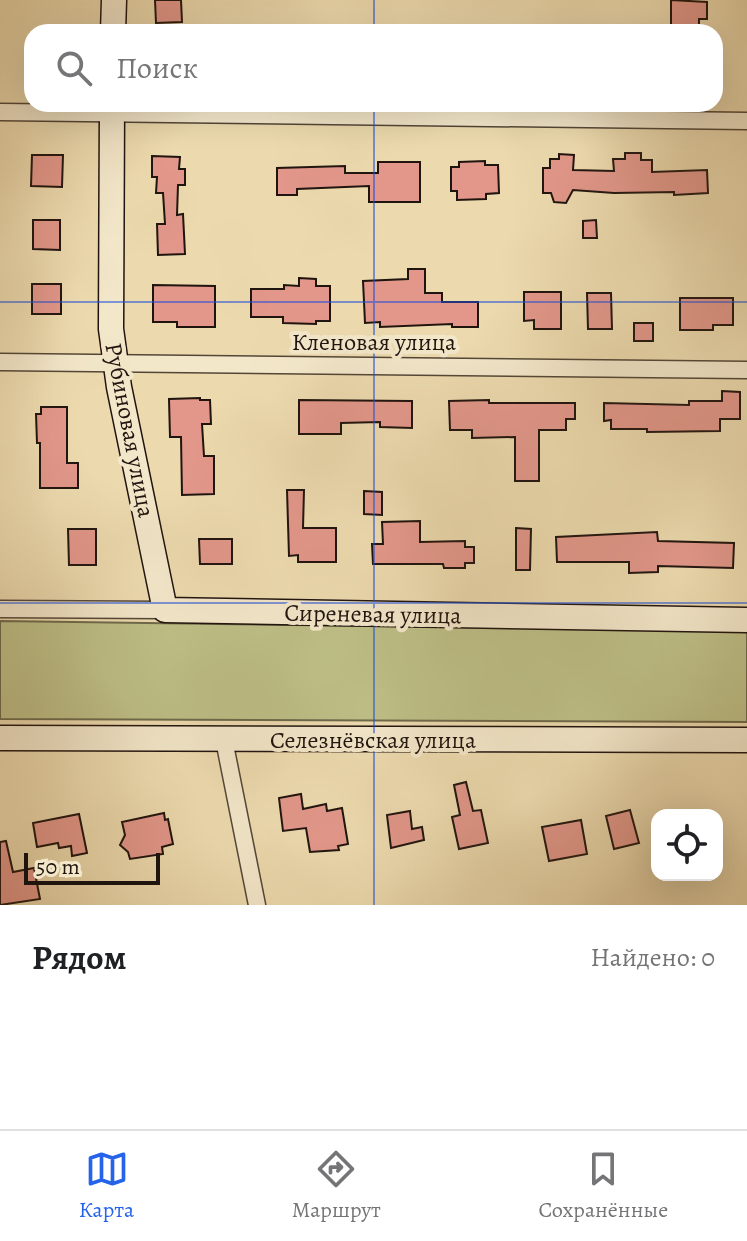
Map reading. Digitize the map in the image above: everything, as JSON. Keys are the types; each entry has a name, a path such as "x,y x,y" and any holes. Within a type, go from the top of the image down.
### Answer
{"street":[{"path":"113,24 114,0"},
{"path":"0,112 24,111"},
{"name":"Рубиновая улица","path":"112,112 111,329 165,610"},
{"path":"271,112 747,121"},
{"name":"Кленовая улица","path":"0,362 747,370"},
{"name":"Сиреневая улица","path":"0,609 747,620"},
{"name":"Селезнёвская улица","path":"0,738 747,740"},
{"path":"224,740 257,905"}],"green space":[{"path":"0,621 747,631 747,722 0,719"}],"building":[{"path":"155,0 181,0 182,22 156,23"},
{"path":"671,0 707,2 707,19 699,19 699,24 671,24"},
{"path":"625,153 641,153 641,160 652,160 652,172 707,170 708,193 674,195 674,192 573,190 566,203 554,202 551,193 543,193 543,168 550,168 550,159 559,159 559,154 574,155 573,170 614,171 613,159 625,159"},
{"path":"32,155 63,155 62,187 31,186"},
{"path":"152,156 180,157 179,169 185,169 185,185 178,185 177,215 183,214 185,254 158,255 157,224 165,224 163,193 156,193 157,177 152,177"},
{"path":"485,161 485,165 498,165 499,193 486,194 486,199 457,200 457,191 451,191 451,167 459,167 459,162"},
{"path":"378,162 420,162 420,202 369,202 369,186 297,189 297,195 277,195 277,168 345,166 345,173 378,173"},
{"path":"33,220 60,220 60,250 33,249"},
{"path":"596,220 597,238 583,238 583,221"},
{"path":"408,269 425,269 425,293 442,293 442,302 478,302 478,327 452,327 452,324 380,327 380,322 365,323 363,281 408,279"},
{"path":"299,278 316,279 316,286 330,286 330,321 316,321 316,324 283,323 283,317 251,317 251,289 299,286"},
{"path":"32,284 61,284 61,314 32,314"},
{"path":"153,285 215,286 215,327 177,327 177,322 153,322"},
{"path":"524,292 561,292 561,329 534,329 534,320 524,321"},
{"path":"587,293 611,293 612,329 588,329"},
{"path":"680,298 733,298 733,325 713,325 713,330 680,330"},
{"path":"634,323 653,323 653,341 634,341"},
{"path":"722,391 740,392 740,419 720,419 720,431 611,429 611,420 604,421 604,403 689,405 689,401 722,401"},
{"path":"169,399 210,400 211,424 202,424 204,456 214,456 214,494 182,495 181,437 170,437"},
{"path":"299,400 412,401 412,428 380,427 380,422 341,423 341,434 299,434"},
{"path":"489,400 489,403 575,403 575,419 566,419 566,430 539,430 539,481 515,481 515,437 472,438 472,430 450,430 449,401"},
{"path":"41,407 67,407 67,463 78,463 78,488 40,488 40,443 37,443 36,414 41,414"},
{"path":"287,490 304,490 303,528 336,528 336,562 298,562 298,555 289,556"},
{"path":"364,491 382,492 382,515 364,514"},
{"path":"420,521 420,542 465,541 465,547 474,547 474,563 465,563 465,568 444,568 443,564 373,564 372,544 383,544 382,522"},
{"path":"516,528 531,529 530,570 516,570"},
{"path":"68,529 96,529 96,565 69,565"},
{"path":"657,532 658,541 734,543 733,568 658,566 658,572 629,573 629,562 557,562 556,537"},
{"path":"199,539 232,539 232,564 200,564"},
{"path":"466,782 473,811 481,810 488,843 459,849 452,817 460,815 454,785"},
{"path":"301,794 303,809 326,804 327,811 342,808 348,844 338,846 339,850 310,852 306,828 283,831 279,798"},
{"path":"630,810 639,843 614,849 606,816"},
{"path":"410,811 412,829 422,827 424,840 391,848 387,815"},
{"path":"164,813 173,844 162,847 163,854 130,859 128,852 120,845 125,835 122,822"},
{"path":"79,814 87,853 72,856 71,846 59,848 58,843 37,847 33,823"},
{"path":"581,820 587,854 549,861 542,827"},
{"path":"6,841 13,872 34,868 40,899 0,905 0,842"}]}
